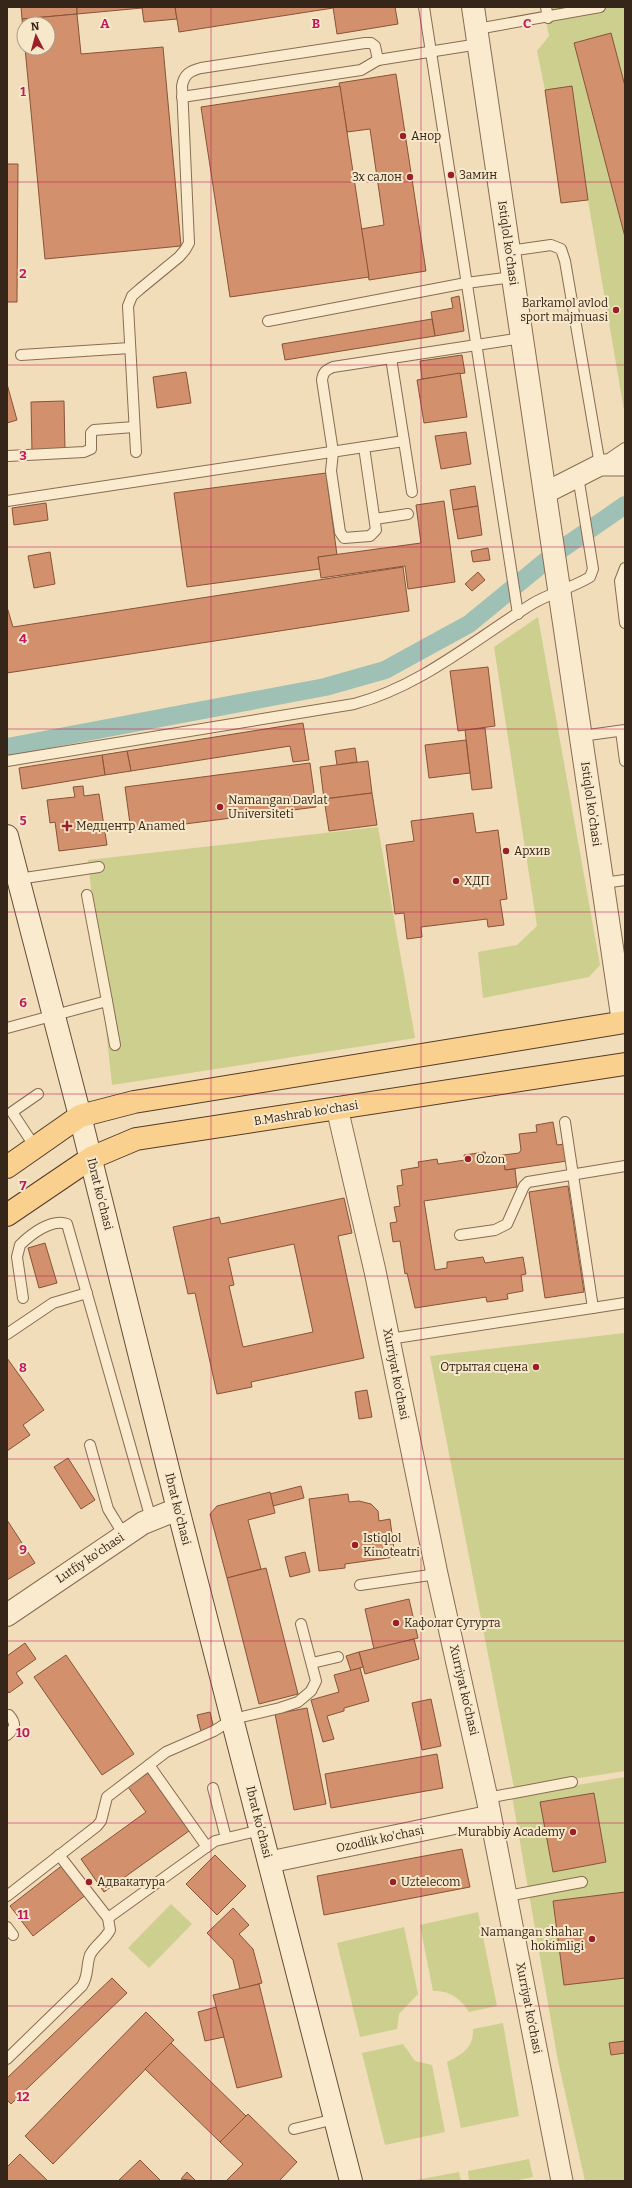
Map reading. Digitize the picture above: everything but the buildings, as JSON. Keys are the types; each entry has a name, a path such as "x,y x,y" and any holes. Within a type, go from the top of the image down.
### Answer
{"main road":[{"name":"Istiqlol koʻchasi","path":"473,7 624,1026"},
{"name":"Ibrat ko'chasi","path":"7,836 91,1158 178,1509 262,1830 351,2181"},
{"path":"7,1167 80,1116 134,1102 624,1026"},
{"name":"B.Mashrab ko'chasi","path":"7,1215 91,1158 136,1139 625,1064"},
{"name":"Lutfiy ko'chasi","path":"7,1615 124,1535 151,1520 178,1509"}],"street":[{"path":"545,493 600,465 625,465"},
{"name":"Xurriyat ko‘chasi","path":"337,1108 375,1271 437,1574 489,1807 562,2181"},
{"name":"Ozodlik ko'chasi","path":"270,1862 489,1807"}],"lane":[{"path":"424,7 475,345 518,610"},
{"path":"546,7 548,18"},
{"path":"182,97 361,70 378,60 430,52 478,36 548,18 600,7"},
{"path":"136,452 128,306 132,296 179,257 189,243 182,97 184,77 192,71 201,68 365,43 371,43 375,46 378,60"},
{"path":"509,251 551,245 561,249 565,261 600,465 625,448"},
{"path":"268,321 466,283 513,277"},
{"path":"364,447 376,530 374,534 350,539 341,536 330,471 333,452 323,374 326,370 333,367 522,338"},
{"path":"21,355 130,348"},
{"path":"391,358 412,492"},
{"path":"8,456 84,452 91,449 91,433 94,430 134,427"},
{"path":"7,501 404,441"},
{"path":"7,761 354,704 374,698 451,660 518,610 533,604 559,589 590,577 593,569 578,476"},
{"path":"375,519 408,514"},
{"path":"625,568 620,581 625,623"},
{"path":"581,736 623,731 625,761"},
{"path":"18,879 99,867"},
{"path":"603,883 625,880"},
{"path":"87,895 115,1045"},
{"path":"7,1028 107,1001"},
{"path":"35,1148 9,1113 38,1094"},
{"path":"565,1122 593,1308"},
{"path":"460,1235 495,1230 507,1224 524,1186 528,1182 625,1166"},
{"path":"23,1298 17,1257 20,1244 46,1226 60,1221 67,1224 151,1520"},
{"path":"7,1334 53,1303 87,1293"},
{"path":"389,1339 625,1303"},
{"path":"90,1445 108,1509 124,1535"},
{"path":"360,1586 437,1574"},
{"path":"7,1896 98,1826 101,1821 107,1797 166,1752 214,1731 233,1719 280,1708 298,1702 311,1691 316,1682 301,1624"},
{"path":"312,1663 338,1657"},
{"path":"7,1735 14,1728 15,1724 9,1715"},
{"path":"149,1765 207,1847"},
{"path":"489,1807 572,1782"},
{"path":"213,1788 226,1838"},
{"path":"108,1918 215,1841 262,1830"},
{"path":"7,2059 82,1986 87,1978 89,1957 94,1948 110,1930 108,1918 59,1855"},
{"path":"507,1896 582,1882"},
{"path":"294,2129 335,2119"}],"green space":[{"name":"Barkamol avlod sport majmuasi","path":"543,7 625,7 625,416 588,200 561,203 545,90 537,51 549,36"},
{"path":"538,617 600,965 589,977 483,998 478,952 517,945 537,926 494,647"},
{"path":"378,827 415,1038 112,1085 88,860"},
{"path":"624,1333 625,1771 514,1788 430,1356"},
{"path":"625,1777 625,2181 585,2181 558,2061 512,1796"},
{"path":"171,1904 192,1924 149,1968 128,1948"},
{"path":"478,1912 497,2006 469,2012 459,1999 454,1996 445,1992 433,1991 420,1925"},
{"path":"404,1927 418,1994 399,2014 397,2029 360,2037 337,1943"},
{"path":"503,2023 519,2116 461,2128 447,2062 466,2050 473,2035 473,2029"},
{"path":"403,2044 415,2061 432,2065 445,2132 385,2145 362,2053"},
{"path":"529,2159 533,2177 514,2181 469,2181 468,2171"},
{"path":"459,2172 461,2181 411,2181"}],"waterway":[{"path":"7,747 325,687 385,670 469,624 553,555 625,505"}],"place":[{"name":"Анор","path":"403,136"},
{"name":"Замин","path":"451,175"},
{"name":"3х салон","path":"410,177"},
{"name":"Barkamol avlod sport majmuasi","path":"616,310"},
{"name":"Namangan Davlat Universiteti","path":"220,807"},
{"name":"Медцентр Anamed","path":"67,826"},
{"name":"Архив","path":"506,851"},
{"name":"ХДП","path":"456,881"},
{"name":"Ozon","path":"468,1159"},
{"name":"Отрытая сцена","path":"536,1367"},
{"name":"Istiqlol Kinoteatri","path":"355,1545"},
{"name":"Кафолат Сугурта","path":"396,1623"},
{"name":"Murabbiy Academy","path":"573,1832"},
{"name":"Адвакатура","path":"89,1882"},
{"name":"Uztelecom","path":"393,1882"},
{"name":"Namangan shahar hokimligi","path":"592,1939"}]}
